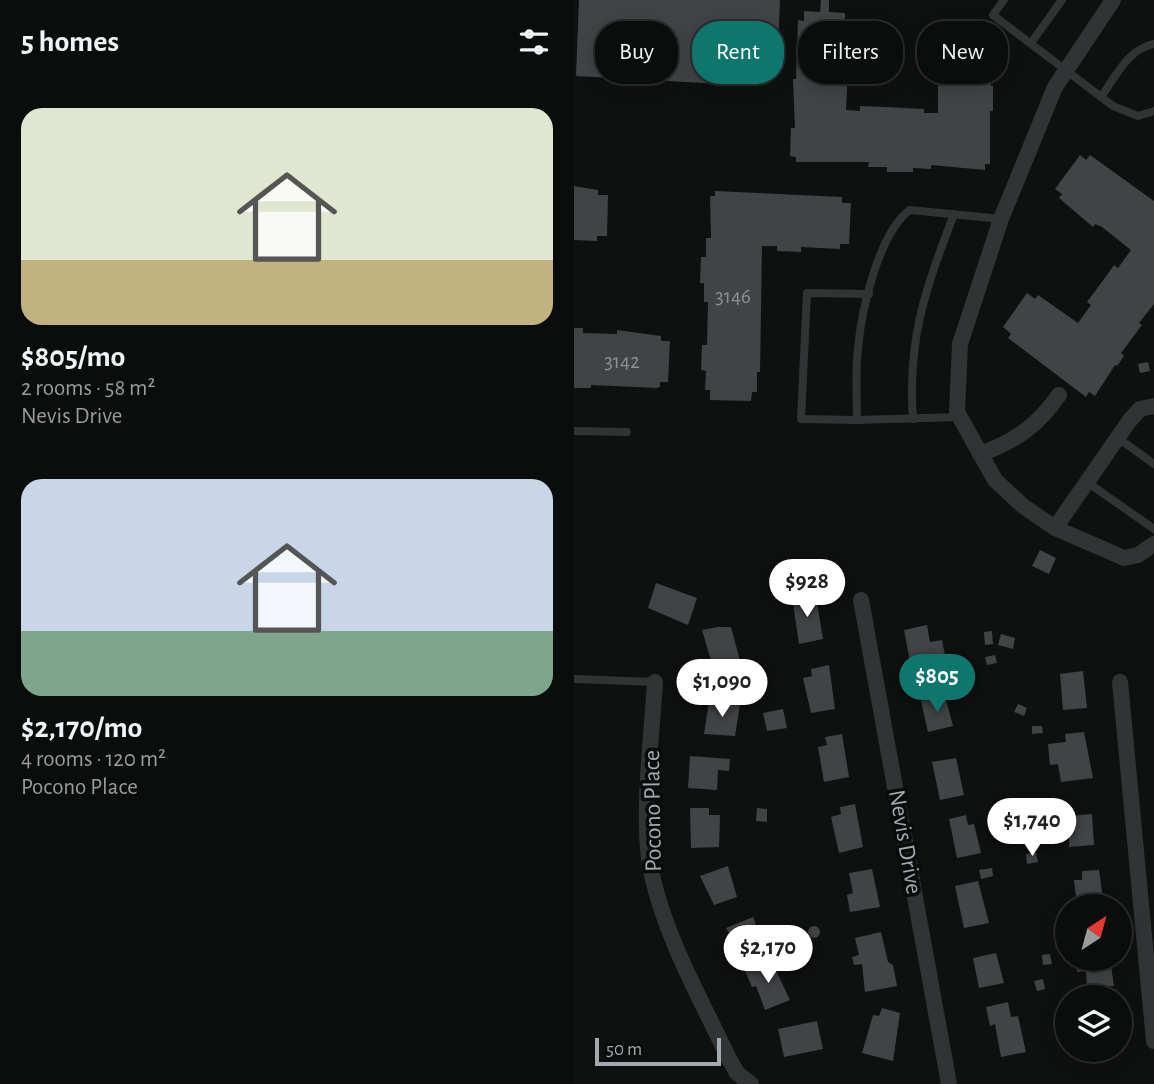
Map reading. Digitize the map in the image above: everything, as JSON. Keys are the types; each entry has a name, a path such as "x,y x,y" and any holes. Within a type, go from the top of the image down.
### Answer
{"street":[{"path":"1113,0 1065,69 1000,219 960,344 957,412 995,480 1023,506 1055,528 1124,558 1138,555 1154,544"},
{"path":"979,454 1021,436 1037,424 1059,395"},
{"path":"1055,528 1140,409 1154,406"},
{"name":"Nevis Drive","path":"861,600 950,1084"},
{"name":"Pocono Place","path":"655,682 649,793 652,876 674,938 729,1059 737,1073 751,1084"},
{"path":"1120,682 1154,1041"}],"lane":[{"path":"1004,0 993,15 1113,106 1138,116 1154,111"},
{"path":"1031,43 1062,0"},
{"path":"1101,97 1128,58 1139,48 1154,44"},
{"path":"857,420 858,348 869,294 890,231 898,219 910,210 1000,219"},
{"path":"913,419 912,347 923,304 954,214"},
{"path":"869,294 807,293 801,419 960,417"},
{"path":"574,430 627,432"},
{"path":"1118,438 1154,464"},
{"path":"1087,482 1154,529"},
{"path":"574,679 655,682"}],"building":[{"path":"579,0 780,0 779,21 692,21 692,82 678,82 678,21 595,21 595,77 576,76"},
{"path":"821,0 829,0 829,12 845,13 845,21 804,21 804,11 820,12"},
{"path":"798,20 804,21 798,21 798,84 847,84 846,110 860,111 860,106 924,109 924,113 938,113 938,84 991,84 993,111 990,111 990,164 985,164 985,170 931,165 931,169 913,168 913,172 887,172 887,167 868,167 869,162 796,162 796,157 790,156 791,128 795,128 793,79 796,79"},
{"path":"1080,155 1086,160 1090,155 1154,201 1154,304 1121,353 1124,356 1117,366 1115,365 1095,396 1089,392 1086,397 1008,338 1011,334 1003,327 1027,293 1035,299 1038,295 1078,323 1091,305 1087,302 1114,265 1118,268 1131,250 1102,227 1095,224 1093,227 1059,198 1062,194 1055,189"},
{"path":"574,186 598,190 598,195 608,195 607,236 597,236 597,241 574,240"},
{"path":"715,191 842,197 842,203 851,203 849,244 840,244 840,249 801,247 801,252 777,251 777,246 762,246 760,372 757,372 757,392 752,392 751,401 710,400 710,390 705,390 706,371 701,370 702,345 707,345 708,302 704,302 704,283 700,283 701,257 706,257 706,238 711,238 710,196 715,196"},
{"path":"574,328 583,328 583,333 617,334 617,330 661,336 661,341 670,341 668,382 660,382 660,387 657,388 591,385 591,388 574,388"},
{"path":"1148,362 1150,371 1140,373 1138,364"},
{"path":"1040,550 1056,558 1049,574 1032,566"},
{"path":"656,583 697,598 688,625 648,608"},
{"path":"801,594 802,600 816,597 823,639 799,644 792,596"},
{"path":"927,625 930,642 942,640 946,661 911,667 904,630"},
{"path":"731,627 742,668 715,674 702,630"},
{"path":"992,631 993,644 985,645 984,632"},
{"path":"1001,634 1015,638 1013,649 998,645"},
{"path":"995,655 997,663 987,665 985,657"},
{"path":"829,665 835,709 811,713 803,678 812,676 811,669"},
{"path":"1083,671 1087,708 1063,710 1060,674"},
{"path":"945,696 953,726 928,732 921,701"},
{"path":"709,701 740,705 735,736 704,734"},
{"path":"1018,704 1027,708 1024,716 1014,712"},
{"path":"783,709 787,728 767,731 763,713"},
{"path":"1032,726 1042,726 1043,733 1032,734"},
{"path":"1084,732 1093,778 1061,782 1058,764 1050,765 1048,744 1066,742 1065,734"},
{"path":"842,734 849,777 824,782 818,747 827,745 825,737"},
{"path":"690,756 730,759 729,771 718,770 717,790 688,788"},
{"path":"956,758 964,795 940,800 932,762"},
{"path":"855,804 863,847 839,853 831,817 841,814 840,807"},
{"path":"690,808 709,808 709,815 720,815 719,847 691,848"},
{"path":"757,808 767,809 767,822 756,821"},
{"path":"1092,814 1094,845 1069,847 1069,830 1058,831 1057,817"},
{"path":"966,815 968,825 974,824 981,853 957,858 949,819"},
{"path":"1036,853 1038,862 1027,864 1026,854"},
{"path":"728,866 737,897 714,905 700,876"},
{"path":"992,868 993,876 981,879 979,870"},
{"path":"872,869 880,907 850,912 847,895 853,893 849,873"},
{"path":"1099,870 1102,894 1076,894 1074,880 1082,880 1082,871"},
{"path":"978,881 989,923 964,928 955,886"},
{"path":"753,917 764,947 742,956 726,928"},
{"path":"809,927 819,927 819,937 809,937"},
{"path":"881,932 888,962 893,965 897,986 865,992 862,964 854,965 852,957 859,955 855,938"},
{"path":"996,953 1004,983 979,988 973,958"},
{"path":"1050,954 1052,964 1043,965 1042,955"},
{"path":"771,960 790,1000 765,1010 756,986 752,987 745,971"},
{"path":"1086,971 1112,971 1114,985 1087,985"},
{"path":"1043,979 1045,989 1037,991 1034,981"},
{"path":"1008,1002 1011,1017 1018,1016 1026,1052 1001,1057 995,1024 990,1026 986,1007"},
{"path":"882,1008 900,1013 893,1061 862,1053 873,1015 879,1016"},
{"path":"817,1021 823,1049 784,1057 778,1029"}]}
